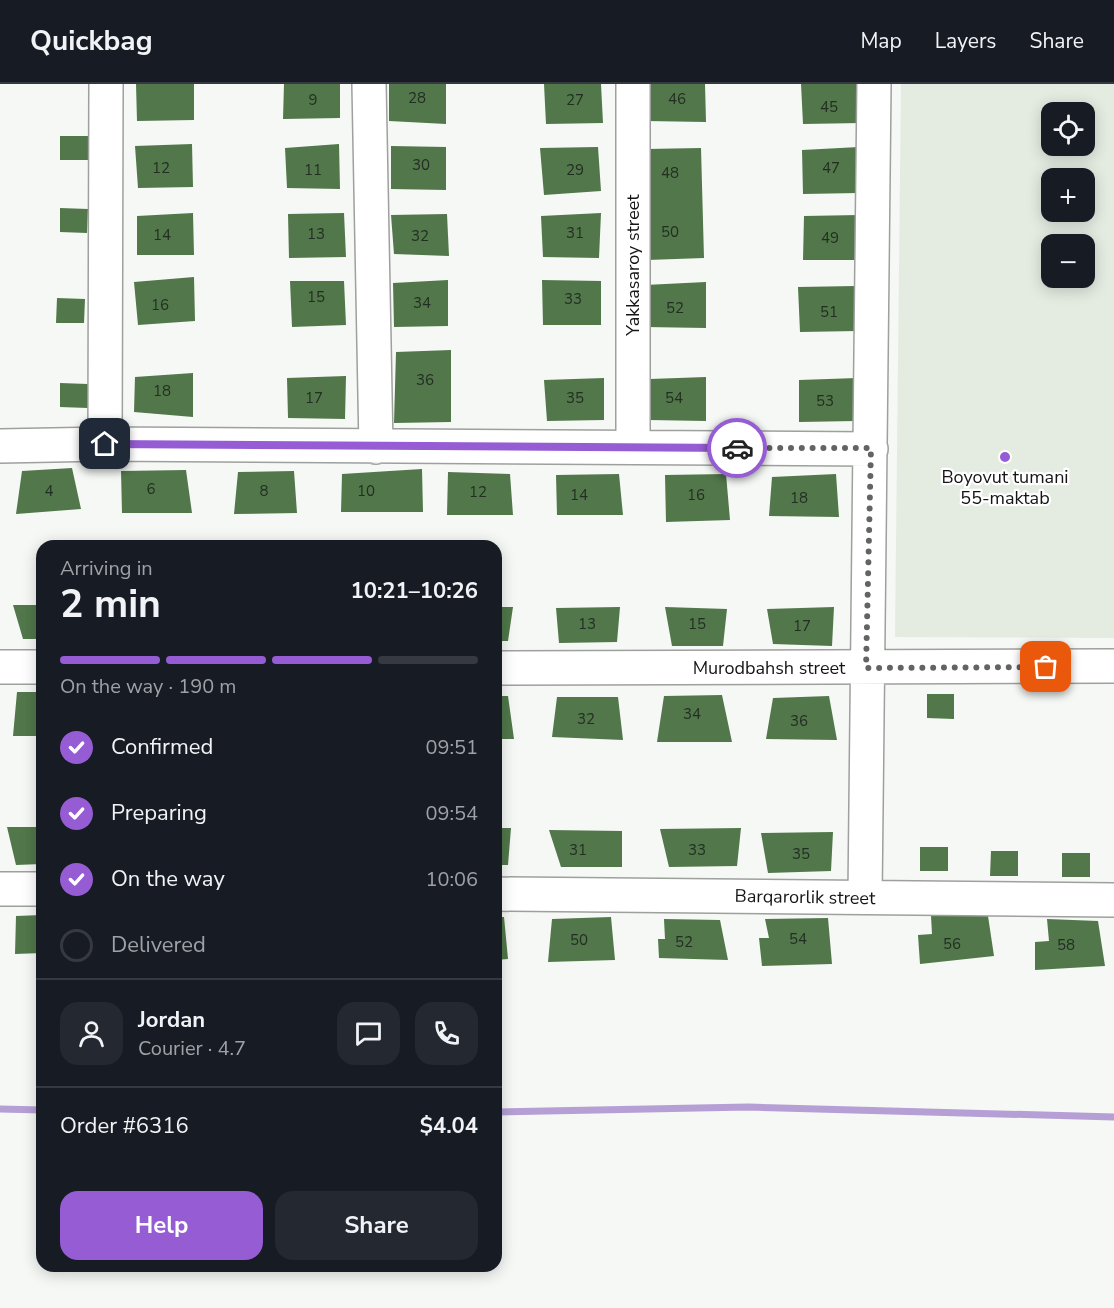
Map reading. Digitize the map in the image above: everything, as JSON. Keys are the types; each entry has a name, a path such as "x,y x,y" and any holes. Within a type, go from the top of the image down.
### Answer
{"street":[{"path":"105,444 106,84"},
{"path":"369,84 376,447"},
{"name":"Yakkasaroy street","path":"633,84 633,447"},
{"path":"865,897 874,84"},
{"path":"0,446 105,444 871,448"},
{"name":"Murodbahsh street","path":"502,668 1114,666"},
{"path":"0,667 36,667"},
{"path":"0,889 36,889"},
{"name":"Barqarorlik street","path":"502,894 1114,900"}],"shaded area":[{"name":"Boyovut tumani 55-maktab","path":"901,84 1114,84 1114,638 895,637"}],"building":[{"path":"136,84 194,84 194,120 137,121"},
{"path":"284,84 340,84 340,118 283,119"},
{"path":"389,84 446,84 446,124 389,121"},
{"path":"544,84 601,84 603,123 546,124"},
{"path":"643,84 705,84 706,122 646,121"},
{"path":"801,84 859,84 861,123 803,124"},
{"path":"60,136 88,136 88,160 60,160"},
{"path":"192,144 193,187 138,188 135,146"},
{"path":"339,144 340,189 287,188 285,148"},
{"path":"391,146 446,147 446,190 391,189"},
{"path":"598,147 601,191 544,195 540,148"},
{"path":"859,147 858,193 803,194 802,150"},
{"path":"701,148 704,258 647,260 647,149"},
{"path":"60,208 88,209 87,233 60,232"},
{"path":"193,213 194,255 137,255 137,216"},
{"path":"344,213 346,257 289,258 288,214"},
{"path":"601,213 599,258 543,257 541,216"},
{"path":"447,214 449,256 394,254 391,215"},
{"path":"859,215 859,260 803,260 804,216"},
{"path":"194,277 195,321 138,325 134,282"},
{"path":"448,280 448,326 394,327 393,283"},
{"path":"542,280 601,281 601,325 543,325"},
{"path":"290,281 344,281 346,325 292,327"},
{"path":"706,282 706,328 646,327 645,285"},
{"path":"856,286 857,331 800,332 798,287"},
{"path":"57,298 85,299 84,323 56,323"},
{"path":"451,350 451,422 394,423 396,352"},
{"path":"193,373 193,417 134,412 135,377"},
{"path":"346,376 345,419 288,418 287,378"},
{"path":"706,377 706,421 649,420 650,379"},
{"path":"604,378 604,420 547,421 544,380"},
{"path":"857,378 856,421 799,422 799,380"},
{"path":"60,383 88,384 88,408 60,407"},
{"path":"72,468 81,509 16,514 22,471"},
{"path":"422,469 423,512 341,512 342,474"},
{"path":"186,470 192,513 122,513 121,471"},
{"path":"294,471 297,513 234,514 238,472"},
{"path":"448,472 510,474 513,515 447,515"},
{"path":"619,474 623,515 557,515 556,475"},
{"path":"726,474 730,520 666,522 665,475"},
{"path":"836,474 839,517 769,516 772,477"},
{"path":"13,605 36,605 36,639 23,639"},
{"path":"502,607 513,607 508,641 502,641"},
{"path":"620,607 617,642 559,643 556,608"},
{"path":"665,607 727,609 723,646 672,646"},
{"path":"834,607 832,646 773,644 767,609"},
{"path":"17,692 36,692 36,736 13,736"},
{"path":"927,694 954,694 954,719 927,718"},
{"path":"722,695 732,742 657,742 664,696"},
{"path":"502,696 508,696 514,739 502,739"},
{"path":"829,696 837,740 766,739 773,698"},
{"path":"557,697 618,697 623,740 552,737"},
{"path":"7,827 36,827 36,864 16,865"},
{"path":"502,828 511,828 508,865 502,865"},
{"path":"741,828 737,866 669,867 660,829"},
{"path":"549,830 622,831 622,867 561,867"},
{"path":"833,832 831,871 768,873 761,833"},
{"path":"920,847 948,847 948,871 920,871"},
{"path":"991,851 1018,851 1018,876 990,876"},
{"path":"1062,853 1090,853 1090,877 1062,877"},
{"path":"36,915 36,953 15,954 16,916"},
{"path":"931,916 988,916 994,956 920,964 918,935 932,934"},
{"path":"502,917 504,917 508,959 502,960"},
{"path":"611,917 615,960 548,962 552,919"},
{"path":"828,918 832,964 762,966 759,938 769,938 765,919"},
{"path":"664,919 720,920 728,960 659,958 658,939 665,939"},
{"path":"1047,919 1098,921 1105,966 1035,970 1035,942 1049,941"}],"waterway":[{"path":"502,1112 748,1107 1114,1117"},
{"path":"0,1109 36,1110"}],"way so far":[{"path":"737,448 871,448 866,668 1046,667"}],"place":[{"name":"Boyovut tumani 55-maktab","path":"1005,457"}],"route":[{"path":"105,444 737,448"}]}
